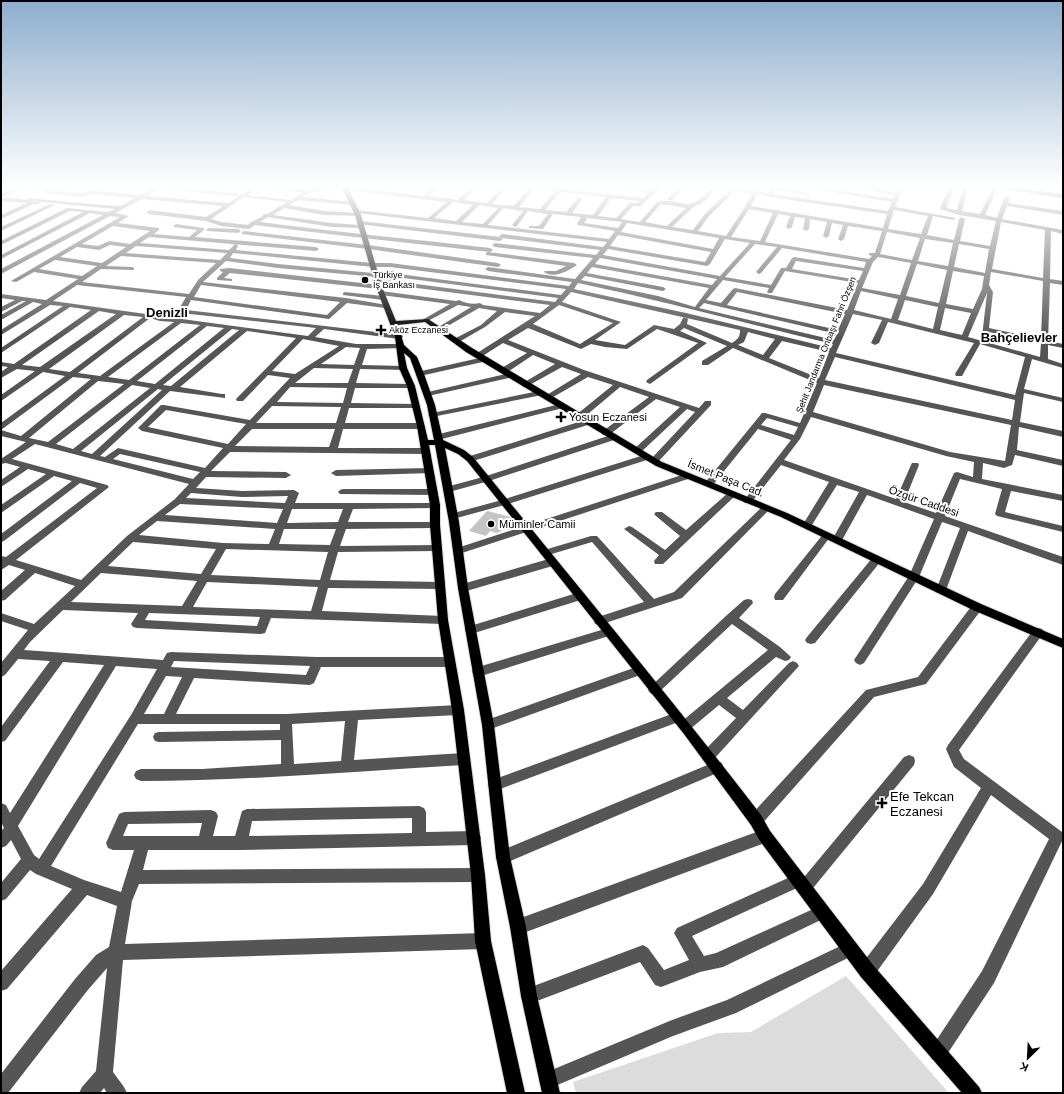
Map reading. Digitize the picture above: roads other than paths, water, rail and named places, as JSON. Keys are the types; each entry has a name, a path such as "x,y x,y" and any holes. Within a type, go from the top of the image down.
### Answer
{"main road":[{"path":"364,237 385,306 399,337 403,368 411,386 421,426 433,492 443,620 458,710 474,838 483,941 516,1093"},
{"path":"392,324 426,320"},
{"name":"İsmet Paşa Cad.","path":"426,320 506,373 650,459 832,537 977,607 1063,644"},
{"path":"401,346 412,357 420,374 428,394 432,415 443,445 463,588 488,725 503,857 518,927 529,996 550,1086"},
{"path":"424,447 443,445 470,459 717,767 756,820 765,836 867,971 973,1093"}],"street":[{"path":"1,243 13,237"},
{"path":"1,257 40,237"},
{"path":"1,272 65,237"},
{"path":"14,281 90,237"},
{"path":"1,333 145,237"},
{"path":"170,237 322,249"},
{"path":"182,310 199,283 223,261 242,237"},
{"path":"294,237 369,250 557,273 573,265"},
{"path":"381,237 424,242 573,265 590,266 713,287"},
{"path":"424,242 429,237"},
{"path":"482,263 501,237"},
{"path":"502,237 606,248 681,243 725,237"},
{"path":"580,237 611,241"},
{"path":"420,374 481,357 503,340 528,325 559,302 614,237"},
{"path":"647,237 714,251"},
{"path":"676,237 706,264 725,237"},
{"path":"681,243 687,237"},
{"path":"725,237 754,242 764,240 874,258"},
{"name":"Şehit Jandarma Onbaşı Fahri Özşen","path":"748,501 796,439 810,414 840,333 851,312 860,285 883,237"},
{"path":"894,321 923,237"},
{"path":"929,237 992,248"},
{"path":"936,331 958,237"},
{"path":"964,338 976,312 986,284 994,237"},
{"path":"1044,361 1048,237"},
{"path":"764,240 782,246 874,258 915,261 950,268 1063,283"},
{"path":"675,332 683,325 686,314 702,301 754,242"},
{"path":"76,245 99,248 109,243 373,265 390,265 570,289 686,314 810,345 834,349 1020,399"},
{"path":"495,245 598,256 772,287"},
{"path":"760,272 782,246"},
{"path":"330,250 369,250"},
{"path":"119,254 278,266 379,284 459,302 542,314"},
{"path":"54,258 101,266 132,269"},
{"path":"788,270 794,259 867,270"},
{"path":"214,269 559,302 618,322 581,346 528,325"},
{"path":"488,269 577,281 658,298 815,338 834,349"},
{"path":"32,270 83,278"},
{"path":"229,270 219,279 379,284"},
{"path":"768,296 783,270 788,270 860,285 902,297 976,312"},
{"path":"584,274 663,289"},
{"path":"76,283 191,297 329,317"},
{"path":"199,283 385,306"},
{"path":"959,374 981,342 986,330 990,292 986,284"},
{"path":"723,306 735,290 886,319 981,342 1063,366"},
{"path":"1,296 122,314 306,338 343,346 380,348 401,346"},
{"path":"1,310 21,299"},
{"path":"240,400 267,372 321,326 346,300"},
{"path":"1,318 32,301"},
{"path":"702,301 840,333"},
{"path":"426,320 459,302"},
{"path":"439,329 480,305"},
{"path":"1,351 68,306"},
{"path":"457,341 483,326 504,309"},
{"path":"1,376 96,310"},
{"path":"160,319 171,310 182,310 321,326 399,337"},
{"path":"1,400 122,314"},
{"path":"3,423 148,317"},
{"path":"875,343 886,319"},
{"path":"22,438 99,378 179,321"},
{"path":"708,335 715,322"},
{"path":"50,445 128,382 205,325"},
{"path":"683,325 822,382 1063,434"},
{"path":"589,341 605,346 627,346 656,326 703,344 650,382"},
{"path":"76,451 229,328"},
{"path":"705,363 734,346 741,340 744,335 744,329"},
{"path":"95,456 171,388 244,330"},
{"path":"986,330 1063,346"},
{"path":"764,359 780,338"},
{"path":"810,345 815,338"},
{"path":"503,340 586,374 700,411"},
{"path":"1,672 8,658 36,629 130,538 178,500 196,483 296,377 343,346"},
{"path":"333,450 356,368 364,347"},
{"path":"428,394 506,373 533,352"},
{"path":"810,414 949,454 1004,465 1009,463 1012,452 1020,390 1029,357"},
{"path":"1,364 222,396"},
{"path":"526,385 561,364"},
{"path":"312,366 403,368"},
{"path":"267,372 296,377"},
{"path":"548,398 586,374"},
{"path":"288,385 411,386"},
{"path":"579,417 618,385"},
{"path":"1020,390 1063,400"},
{"path":"432,415 539,393"},
{"path":"449,489 486,479 610,435 654,396"},
{"path":"453,516 650,459 708,402"},
{"path":"270,404 415,406"},
{"path":"443,445 560,406"},
{"path":"637,451 686,406"},
{"path":"421,426 250,425 164,407 142,428 229,448 333,450 424,447"},
{"path":"709,484 765,415 803,426"},
{"path":"470,459 588,422"},
{"path":"756,426 796,439"},
{"path":"1,432 196,483"},
{"path":"3,461 34,441"},
{"path":"108,459 118,451 205,473 286,475"},
{"path":"1012,452 1063,463"},
{"path":"977,481 979,460"},
{"path":"3,461 104,487 3,562"},
{"name":"Özgür Caddesi","path":"779,461 834,482 1063,561"},
{"path":"898,504 915,465"},
{"path":"1,484 27,466"},
{"path":"336,473 429,471"},
{"path":"1,510 53,473"},
{"path":"860,660 914,577 957,475 977,481 1063,498"},
{"path":"458,551 526,528 623,499 688,476"},
{"path":"1,540 78,480"},
{"path":"807,526 834,482"},
{"path":"1007,487 1000,514 1063,529"},
{"path":"188,490 242,494 294,494 272,548"},
{"path":"343,492 433,492"},
{"path":"779,597 832,537 864,492"},
{"path":"629,529 662,558 732,494"},
{"path":"178,500 288,506 435,505"},
{"path":"315,616 334,549 349,506"},
{"path":"599,620 678,595 766,508"},
{"path":"659,514 686,535"},
{"path":"154,518 280,526 435,525"},
{"path":"941,590 965,527"},
{"path":"130,538 223,546 272,548 437,548"},
{"path":"463,588 549,557 594,538 651,603"},
{"path":"185,611 223,546"},
{"path":"811,640 877,559"},
{"path":"3,562 33,569 82,584"},
{"path":"1,597 33,569"},
{"path":"99,569 204,578 324,584 440,586"},
{"path":"471,630 580,596"},
{"path":"654,690 748,603"},
{"path":"60,606 443,620"},
{"path":"756,820 870,693 922,681 977,607"},
{"path":"146,609 137,624 261,630 268,614"},
{"path":"1,617 36,629"},
{"path":"732,618 785,658"},
{"path":"478,672 608,632"},
{"path":"938,1053 988,976 1056,837 959,763 952,748 1038,632"},
{"path":"1,894 35,864 135,719 171,656 317,662 449,662"},
{"path":"8,658 60,657 113,661 190,673 310,680 317,662"},
{"path":"1,736 60,657"},
{"path":"495,785 681,721 785,658"},
{"path":"708,756 744,718 785,658"},
{"path":"1,841 11,828 113,661"},
{"path":"488,725 639,671"},
{"path":"168,718 190,673"},
{"path":"719,698 744,718"},
{"path":"135,719 286,719 458,710"},
{"path":"347,767 352,715"},
{"path":"286,719 288,770"},
{"path":"159,737 286,735"},
{"path":"141,775 202,775 463,759"},
{"path":"700,964 682,933 801,884 909,761"},
{"path":"503,857 717,767"},
{"path":"867,971 928,889 990,787"},
{"path":"1,810 35,864 84,887 125,901"},
{"path":"240,843 247,815 419,812 419,839"},
{"path":"204,843 211,816 124,818 113,843 143,844 240,843 474,838"},
{"path":"518,927 765,836"},
{"path":"88,1093 104,1075 116,952 125,901 134,877 143,844"},
{"path":"134,877 478,875"},
{"path":"1,983 84,887"},
{"path":"529,996 643,953 661,979 700,964 717,961 822,912"},
{"path":"1,1088 81,985 102,961 116,952 483,941"},
{"path":"550,1086 672,1028 730,1008 851,949"},
{"path":"104,1075 118,1093"}],"place":[{"name":"Türkiye İş Bankası","path":"365,280"},
{"name":"Aköz Eczanesi","path":"381,330"},
{"name":"Yosun Eczanesi","path":"561,417"},
{"name":"Müminler Camii","path":"491,524"},
{"name":"Efe Tekcan Eczanesi","path":"882,803"}],"district":[{"name":"Denizli","path":"167,312"},
{"name":"Bahçelievler","path":"1019,337"}]}
